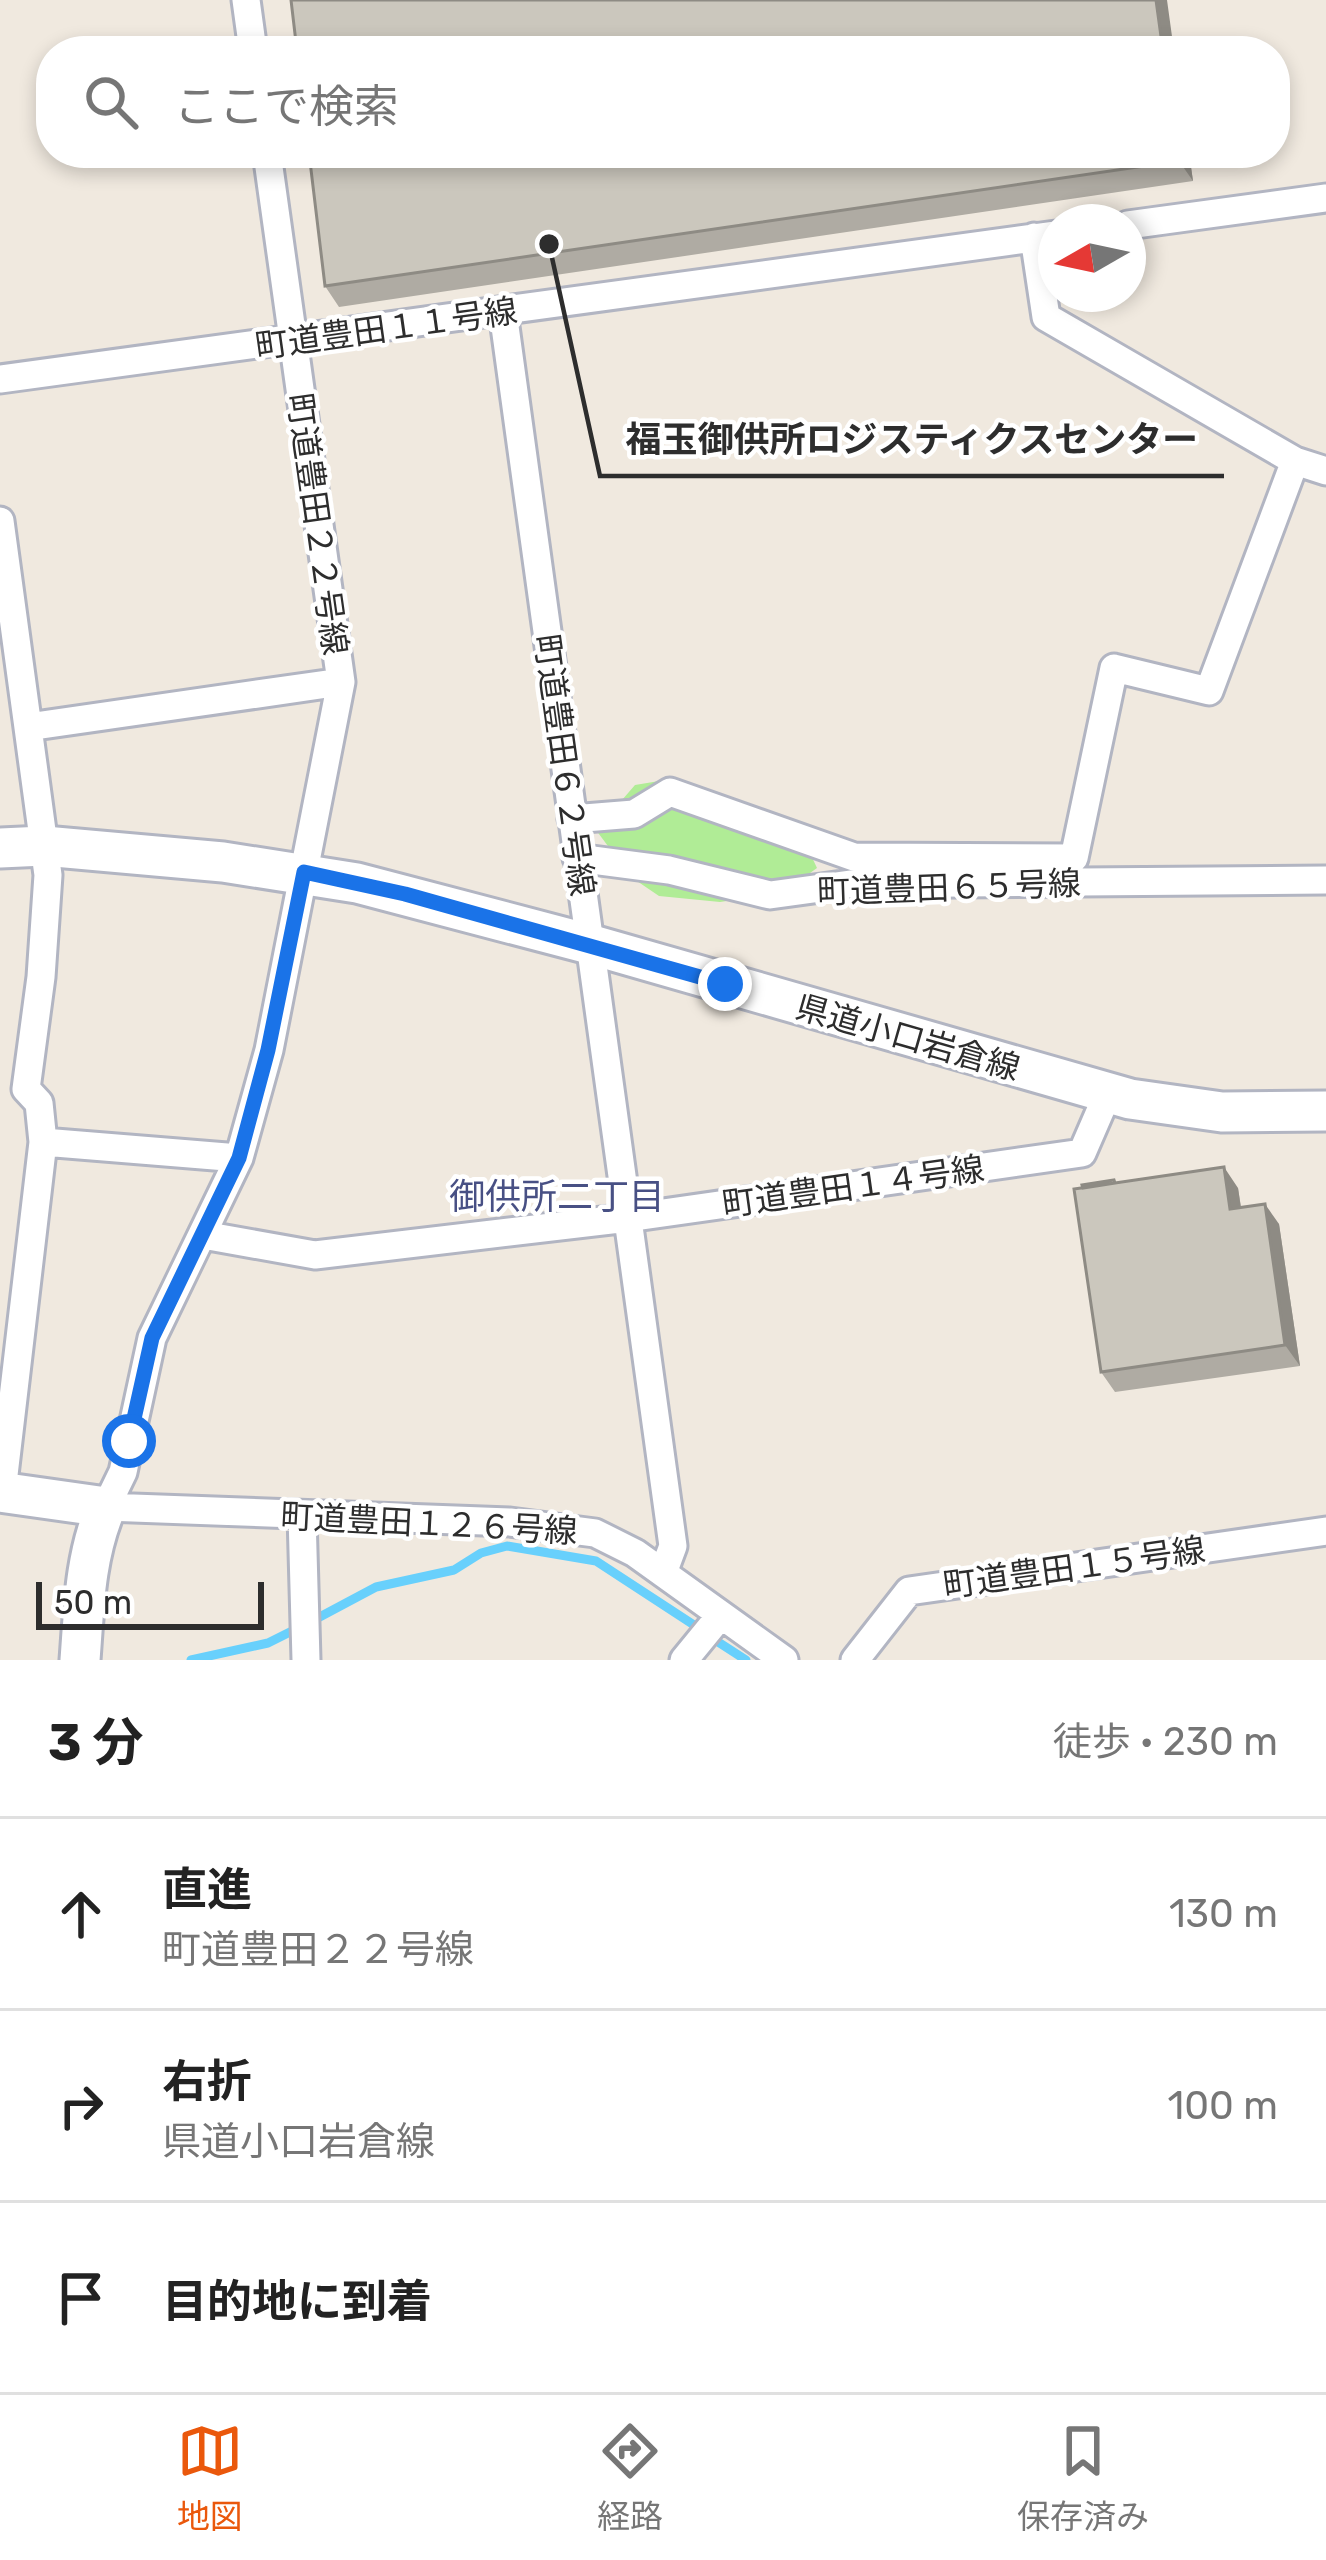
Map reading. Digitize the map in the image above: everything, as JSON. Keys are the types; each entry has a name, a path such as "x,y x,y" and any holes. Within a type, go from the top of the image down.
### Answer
{"main road":[{"name":"県道小口岩倉線","path":"0,848 44,846 304,872 589,944 1108,1094 1222,1112 1326,1111"},
{"path":"1,1492 106,1507 85,1582 80,1660"}],"street":[{"path":"246,0 251,36"},
{"name":"町道豊田２２号線","path":"106,1507 123,1472 152,1338 239,1158 268,1050 340,682 269,168"},
{"path":"1146,222 1326,197"},
{"name":"町道豊田１１号線","path":"0,380 1038,237"},
{"name":"町道豊田６２号線","path":"502,312 673,1546 663,1573"},
{"path":"1046,312 1295,461 1326,471"},
{"path":"572,819 634,814 670,792 854,857 1073,871 1114,668 1209,691 1295,461"},
{"path":"0,521 48,875 41,976 13,1086 40,1103 43,1142 1,1492"},
{"path":"28,728 340,682"},
{"name":"町道豊田６５号線","path":"577,858 668,870 770,895 850,884 1073,871 1326,880"},
{"name":"町道豊田１４号線","path":"203,1235 315,1255 628,1218 1082,1153 1108,1094"},
{"path":"43,1142 239,1158"},
{"name":"町道豊田１２６号線","path":"106,1507 573,1528 614,1540 784,1660"},
{"path":"302,1515 306,1660"},
{"name":"町道豊田１５号線","path":"855,1660 909,1591 1326,1531"},
{"path":"684,1660 720,1616"}],"green space":[{"path":"677,778 711,801 794,819 817,868 782,893 720,902 659,896 631,877 596,830 635,785"}],"building":[{"path":"291,0 1156,0 1161,36 295,36"},
{"path":"311,168 1131,168 325,286"},
{"path":"1224,1167 1230,1209 1265,1204 1285,1345 1101,1372 1074,1189"},
{"path":"1114,1180 1115,1183 1082,1185"}],"waterway":[{"path":"314,1620 376,1587 454,1570 481,1553 507,1546 596,1561 697,1627"},
{"path":"191,1660 268,1643 292,1631"},
{"path":"715,1640 746,1660"}],"place":[{"name":"福玉御供所ロジスティクスセンター","path":"549,244"}],"district":[{"name":"御供所二丁目","path":"557,1196"}],"route":[{"path":"129,1441 152,1338 239,1158 268,1050 304,872 405,894 725,984"}]}
